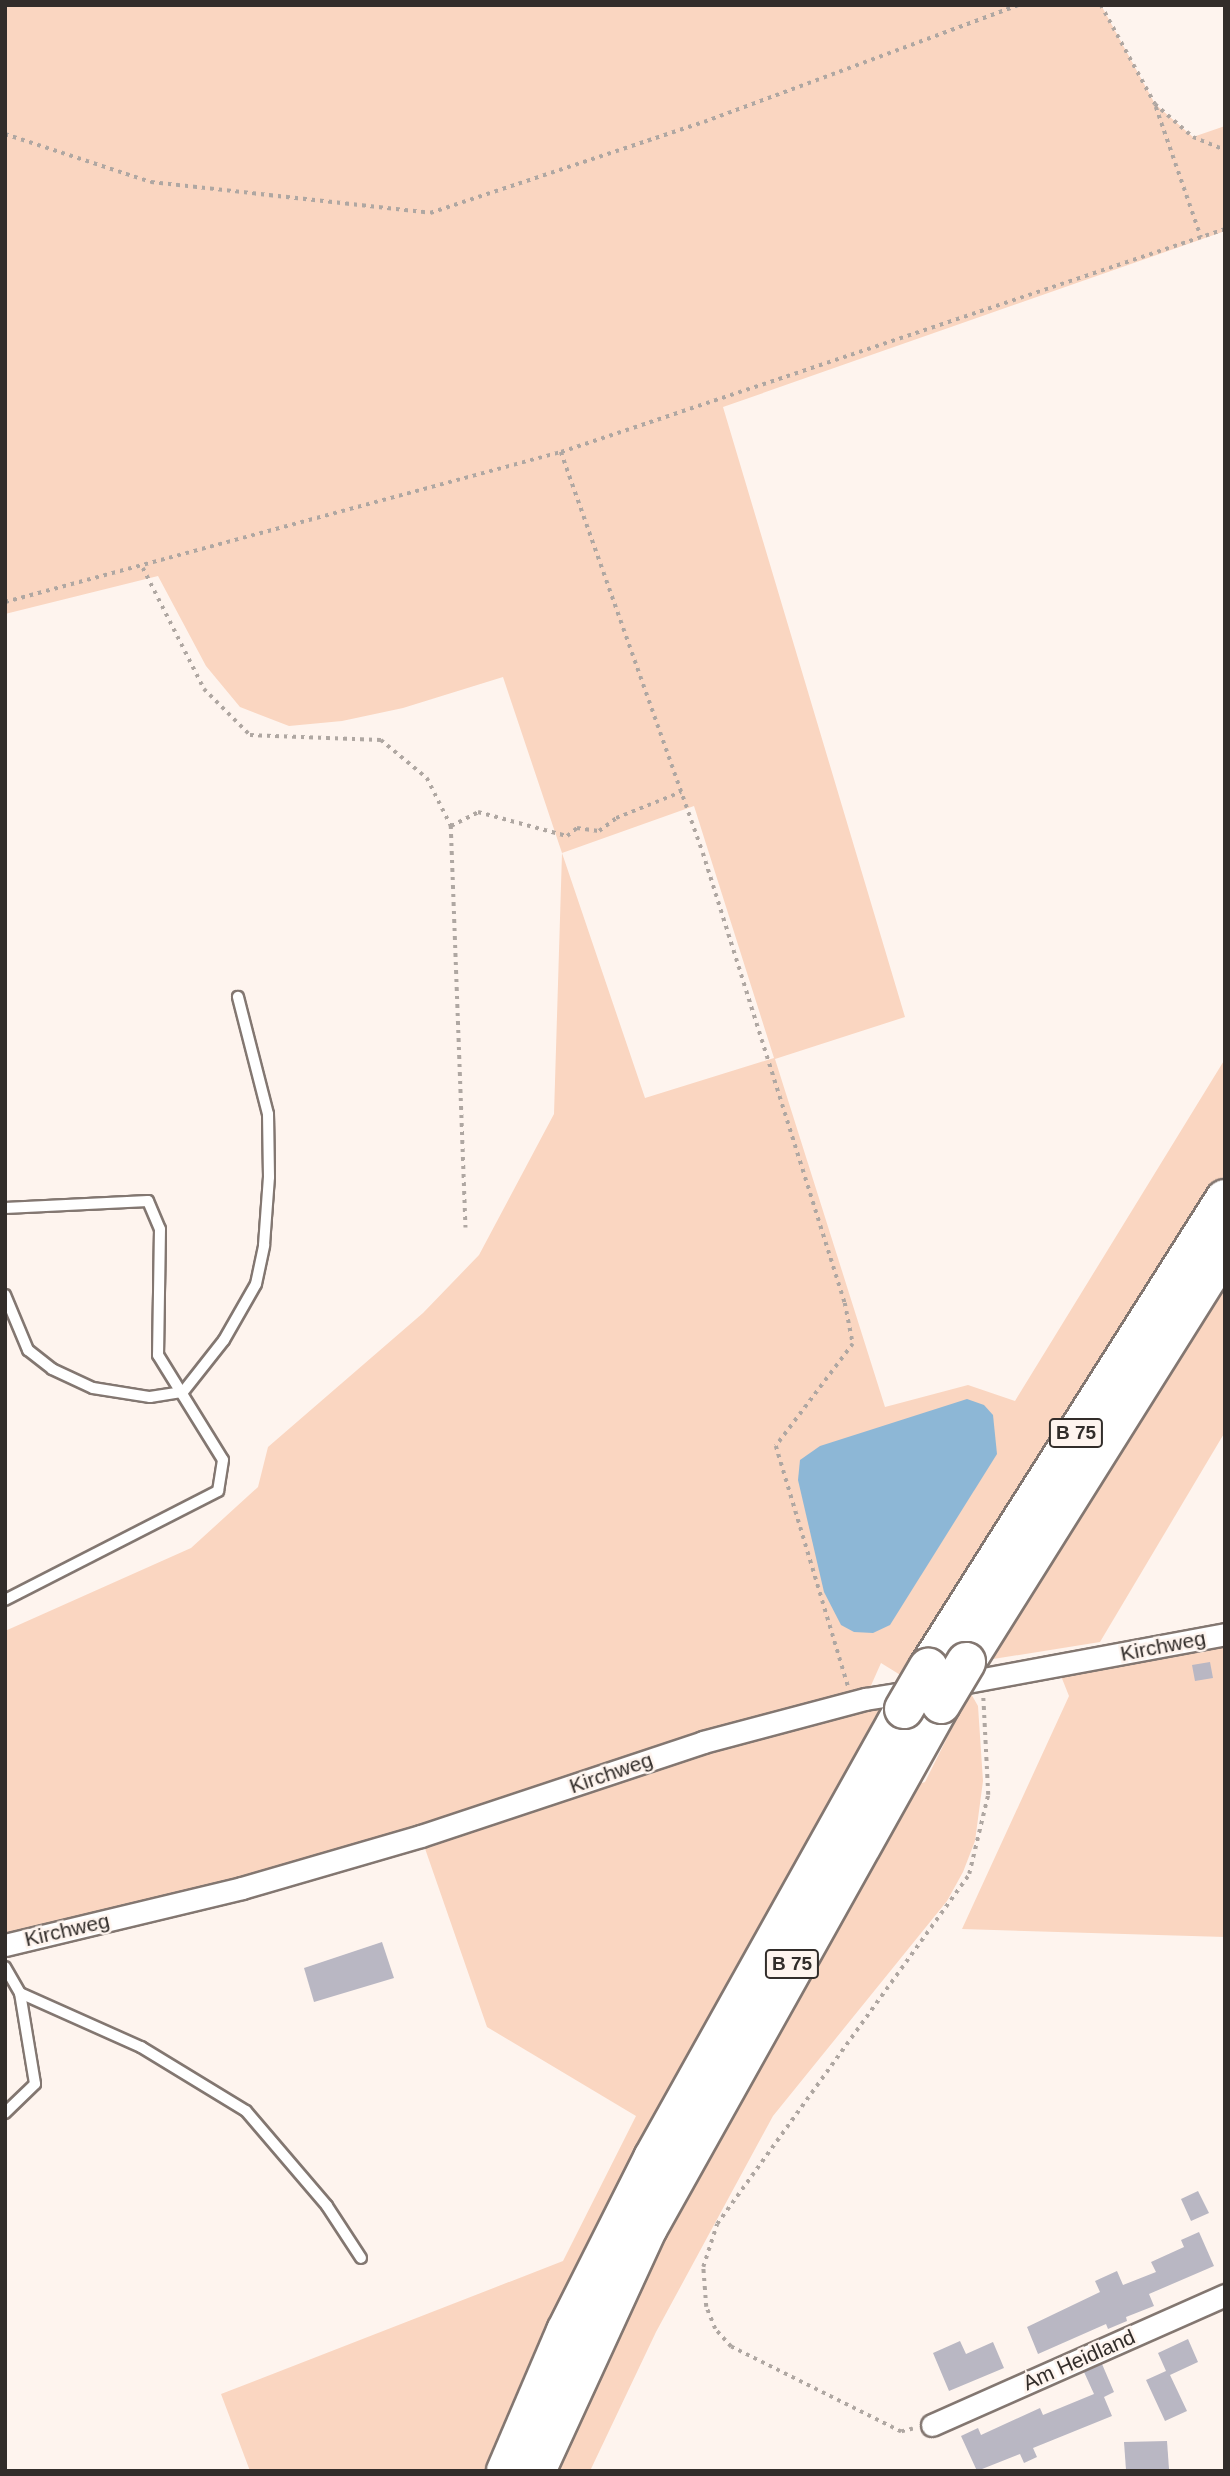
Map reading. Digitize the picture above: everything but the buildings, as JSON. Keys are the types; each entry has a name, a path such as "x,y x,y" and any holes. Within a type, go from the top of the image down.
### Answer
{"highway":[{"name":"B 75","path":"536,2471 648,2228 922,1706 929,1668 1225,1199"},
{"name":"B 75","path":"506,2471 566,2331 653,2158 922,1706 974,1671 1225,1249"}],"street":[{"name":"Kirchweg","path":"5,1945 254,1885 421,1836 703,1742 974,1671 1225,1634"},
{"name":"Am Heidland","path":"932,2425 1225,2295"}],"lane":[{"path":"5,1295 28,1350 52,1369 104,1390 150,1397 183,1392 224,1340 256,1284 264,1245 268,1114 238,997"},
{"path":"5,1208 148,1201 160,1229 158,1354 223,1460 218,1491 5,1600"},
{"path":"5,1967 20,1993 35,2084 5,2113"},
{"path":"20,1993 141,2047 246,2111 327,2206 361,2258"}],"path":[{"path":"5,134 151,182 430,213 704,122 1019,5"},
{"path":"1101,5 1155,104 1201,237"},
{"path":"1155,104 1193,137 1225,150"},
{"path":"5,603 143,568 561,452 1225,229"},
{"path":"561,452 681,792 845,1303 853,1344 776,1446 853,1702"},
{"path":"143,568 165,620 204,690 250,735 381,740 427,778 451,826 466,1228"},
{"path":"451,826 478,812 567,836 577,828 600,831 617,818 681,792"},
{"path":"932,2425 901,2432 731,2347 715,2329 706,2307 703,2267 717,2224 970,1874 988,1795 974,1671"}],"shaded area":[{"path":"5,5 1101,5 1155,104 1193,137 1225,126 1225,231 723,407 905,1017 775,1059 885,1407 968,1385 1015,1401 1225,1059 1225,1174 902,1676 881,1663 865,1699 844,1711 888,1705 495,2471 250,2471 221,2394 563,2261 636,2116 487,2027 421,1837 5,1945 5,1631 191,1548 258,1487 268,1447 423,1313 479,1255 554,1114 562,853 503,677 403,708 342,721 289,726 240,707 206,666 158,576 5,614","holes":["694,806 774,1058 645,1098 562,853"]},
{"path":"1225,1268 1225,1432 1100,1642 987,1660"},
{"path":"1225,1634 1225,1937 962,1929 1069,1696 1057,1666"},
{"path":"970,1692 978,1706 983,1781 975,1841 963,1872 947,1901 773,2116 656,2332 590,2471 549,2471 647,2256 905,1788 925,1782"}],"water":[{"path":"967,1399 984,1405 993,1415 997,1454 890,1625 873,1633 854,1632 841,1625 824,1592 798,1480 800,1460 820,1446"}]}
